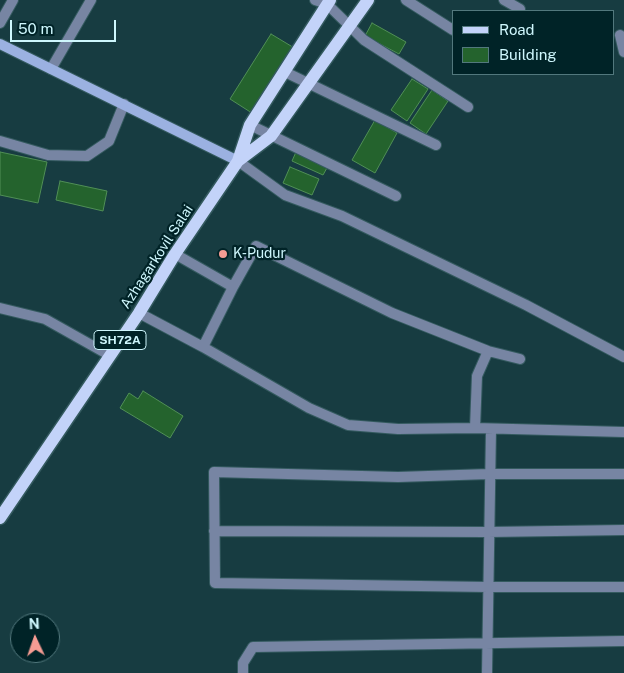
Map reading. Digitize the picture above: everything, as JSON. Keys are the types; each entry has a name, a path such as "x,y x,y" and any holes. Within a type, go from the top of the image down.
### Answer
{"main road":[{"name":"Azhagarkovil Salai","path":"238,161 271,136 368,0"},
{"name":"Azhagarkovil Salai","path":"0,518 139,313 175,254 238,161 250,125 285,72 324,1"}],"street":[{"path":"0,22 13,0"},
{"path":"51,69 91,0"},
{"path":"406,0 452,29"},
{"path":"504,0 520,9"},
{"path":"324,1 364,40 468,107"},
{"path":"620,35 624,52"},
{"path":"0,44 238,161 286,195 342,216 526,305 624,357"},
{"path":"285,72 436,144"},
{"path":"0,141 48,155 87,156 109,140 124,104"},
{"path":"250,125 396,196"},
{"path":"203,347 256,246 392,313 488,351 520,359"},
{"path":"175,254 233,287"},
{"path":"0,308 45,319 110,355"},
{"path":"139,313 203,347 309,408 348,425 398,429 475,428 624,432"},
{"path":"475,428 478,376 488,351"},
{"path":"487,673 491,429"},
{"path":"624,474 489,474 398,477 214,472 215,583 488,588 624,587"},
{"path":"214,531 488,532 624,530"},
{"path":"243,673 243,664 253,647 624,641"}],"building":[{"path":"372,23 406,42 399,54 365,36"},
{"path":"271,34 296,49 255,115 230,99"},
{"path":"412,79 428,89 407,121 391,110"},
{"path":"432,90 448,101 426,134 410,123"},
{"path":"375,120 397,133 375,173 352,160"},
{"path":"0,152 47,162 38,203 0,195"},
{"path":"296,152 328,166 323,175 292,161"},
{"path":"290,167 319,179 312,195 283,183"},
{"path":"60,181 107,191 103,211 56,200"},
{"path":"143,391 183,416 170,438 120,408 129,393 138,399"}],"place":[{"name":"K-Pudur","path":"223,254"}]}
